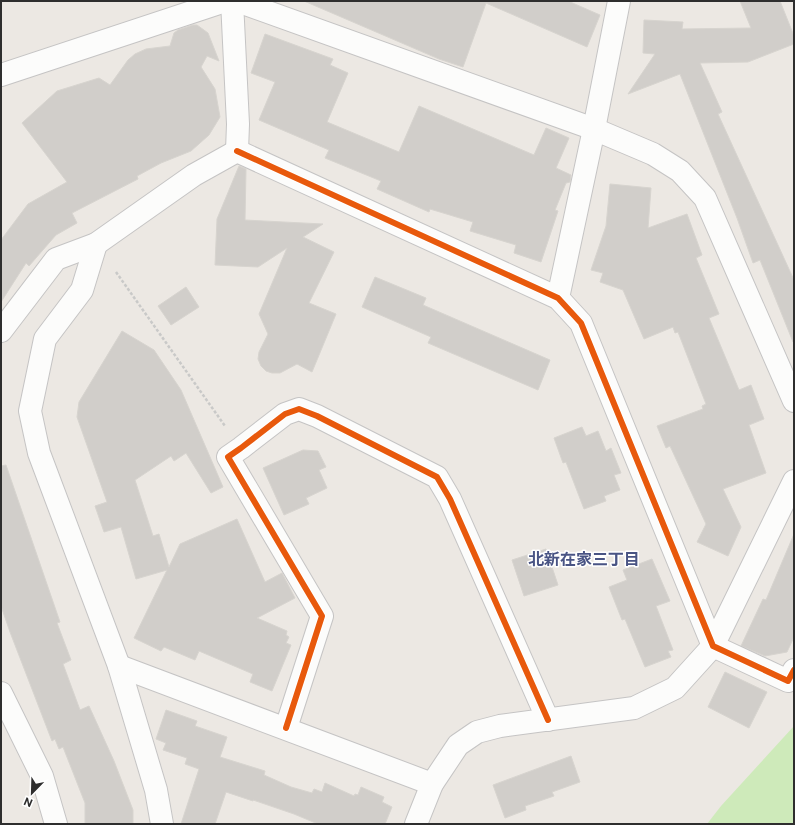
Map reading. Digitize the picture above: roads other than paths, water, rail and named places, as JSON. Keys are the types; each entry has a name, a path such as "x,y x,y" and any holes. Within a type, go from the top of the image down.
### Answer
{"street":[{"path":"1,75 225,1"},
{"path":"232,1 238,124 237,152"},
{"path":"237,1 594,129 653,154 680,171 705,198 794,401"},
{"path":"558,298 594,129 619,1"},
{"path":"1,331 56,259 96,244 194,175 237,152"},
{"path":"237,152 558,298 581,323 712,646 788,681 794,670"},
{"path":"96,244 82,290 45,339 30,411 40,453 119,666 156,790 162,824"},
{"path":"286,728 322,616 228,457 285,414 299,409 317,416 437,477 450,499 548,720"},
{"path":"416,824 427,794 458,745 477,732 500,726 634,708 675,688 712,646 794,481"},
{"path":"119,666 286,728 427,794"},
{"path":"1,693 42,776 56,824"},
{"path":"427,794 427,824"}],"district":[{"name":"北新在家三丁目","path":"584,558"}]}
